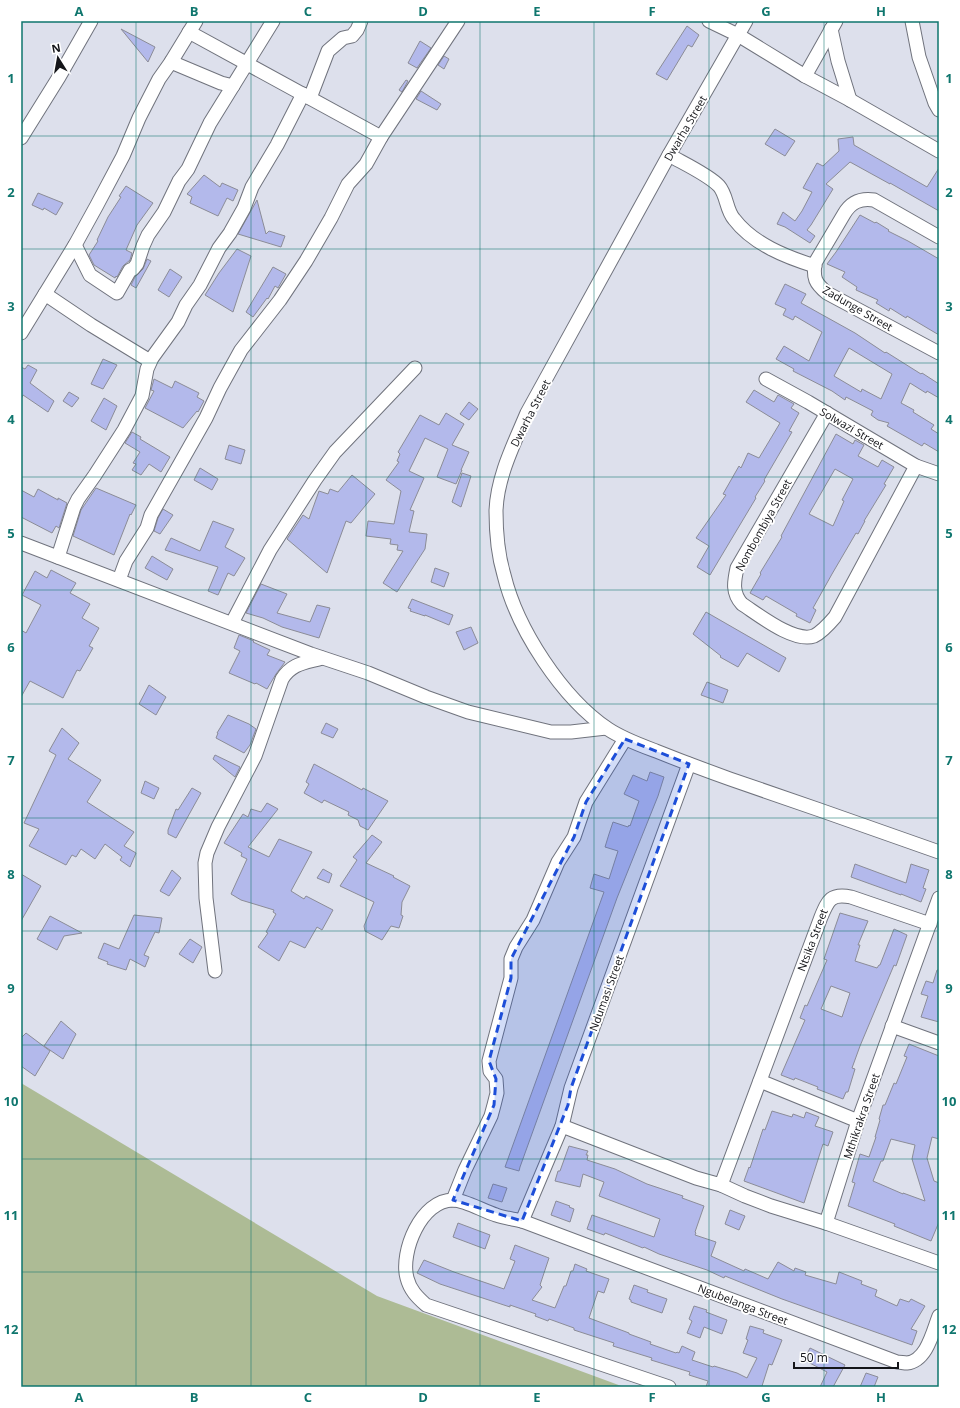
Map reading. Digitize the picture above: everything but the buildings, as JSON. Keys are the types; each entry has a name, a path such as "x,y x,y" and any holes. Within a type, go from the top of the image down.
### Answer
{"street":[{"path":"21,138 59,77 91,21"},
{"path":"21,333 75,245 123,156 139,118 159,79 196,21"},
{"path":"75,245 90,275 117,293 130,270 138,264 148,235 166,207 179,181 188,169 210,123 273,21"},
{"path":"58,557 78,499 124,430 142,396 147,369 150,362 178,322 186,305 200,285 218,248 230,233 244,208 252,187 306,96 328,51 343,38 352,36 357,30 361,21"},
{"path":"119,580 126,561 147,528 151,515 206,418 220,388 241,350 280,300 306,261 348,184 366,164 381,137 458,21"},
{"path":"709,21 738,35 805,76 939,151"},
{"name":"Dwarha Street","path":"746,21 669,156 527,413 509,453 503,472 496,510 498,544 504,576 518,615 549,670 573,699 606,728 625,739 689,764 939,852"},
{"path":"912,21 919,56 935,103 939,110"},
{"path":"805,76 833,25"},
{"path":"833,25 840,67 850,100"},
{"path":"189,32 381,137"},
{"path":"171,62 220,84 234,86"},
{"path":"669,156 709,178 719,186 733,218 742,228 759,242 798,261 815,266 815,263 848,206 857,201 867,199 874,200 939,237"},
{"name":"Zadunge Street","path":"815,266 815,279 817,284 827,293 939,353"},
{"path":"45,294 150,362"},
{"path":"232,623 270,550 335,452 415,368"},
{"name":"Solwazi Street","path":"766,379 916,466 939,474"},
{"name":"Nombombiya Street","path":"827,413 737,568 735,576 734,590 738,600 787,632 800,637 814,636 835,617 916,466"},
{"path":"21,543 468,712 551,732 571,732 606,728"},
{"path":"216,971 206,898 205,863 207,853 218,827 255,756 282,679 286,672 296,665 322,658"},
{"path":"625,739 586,802 574,837 558,862 533,920 516,947 511,959 511,978 489,1061 490,1071 496,1079 497,1093 491,1116 452,1200 440,1203 432,1208 418,1225 409,1243 406,1259 407,1277 410,1287 417,1297 426,1305 669,1387"},
{"name":"Ndumasi Street","path":"522,1221 562,1126 571,1088 689,764"},
{"name":"Ntsika Street","path":"721,1185 820,916 829,901 838,896 852,897 930,924"},
{"name":"Mthikrakra Street","path":"826,1222 858,1121 939,898"},
{"path":"892,1026 939,1043"},
{"path":"760,1080 858,1121"},
{"path":"562,1126 696,1178 721,1185 771,1206 826,1222 939,1263"},
{"name":"Ngubelanga Street","path":"452,1200 497,1215 522,1221 898,1362 907,1363 920,1356 927,1347 939,1316"}],"highlighted area":[{"path":"625,739 689,764 571,1088 568,1105 522,1221 453,1200 494,1105 496,1079 489,1061 511,978 511,959 574,837 586,802"}],"green space":[{"path":"21,1083 377,1296 624,1387 21,1387"}]}
